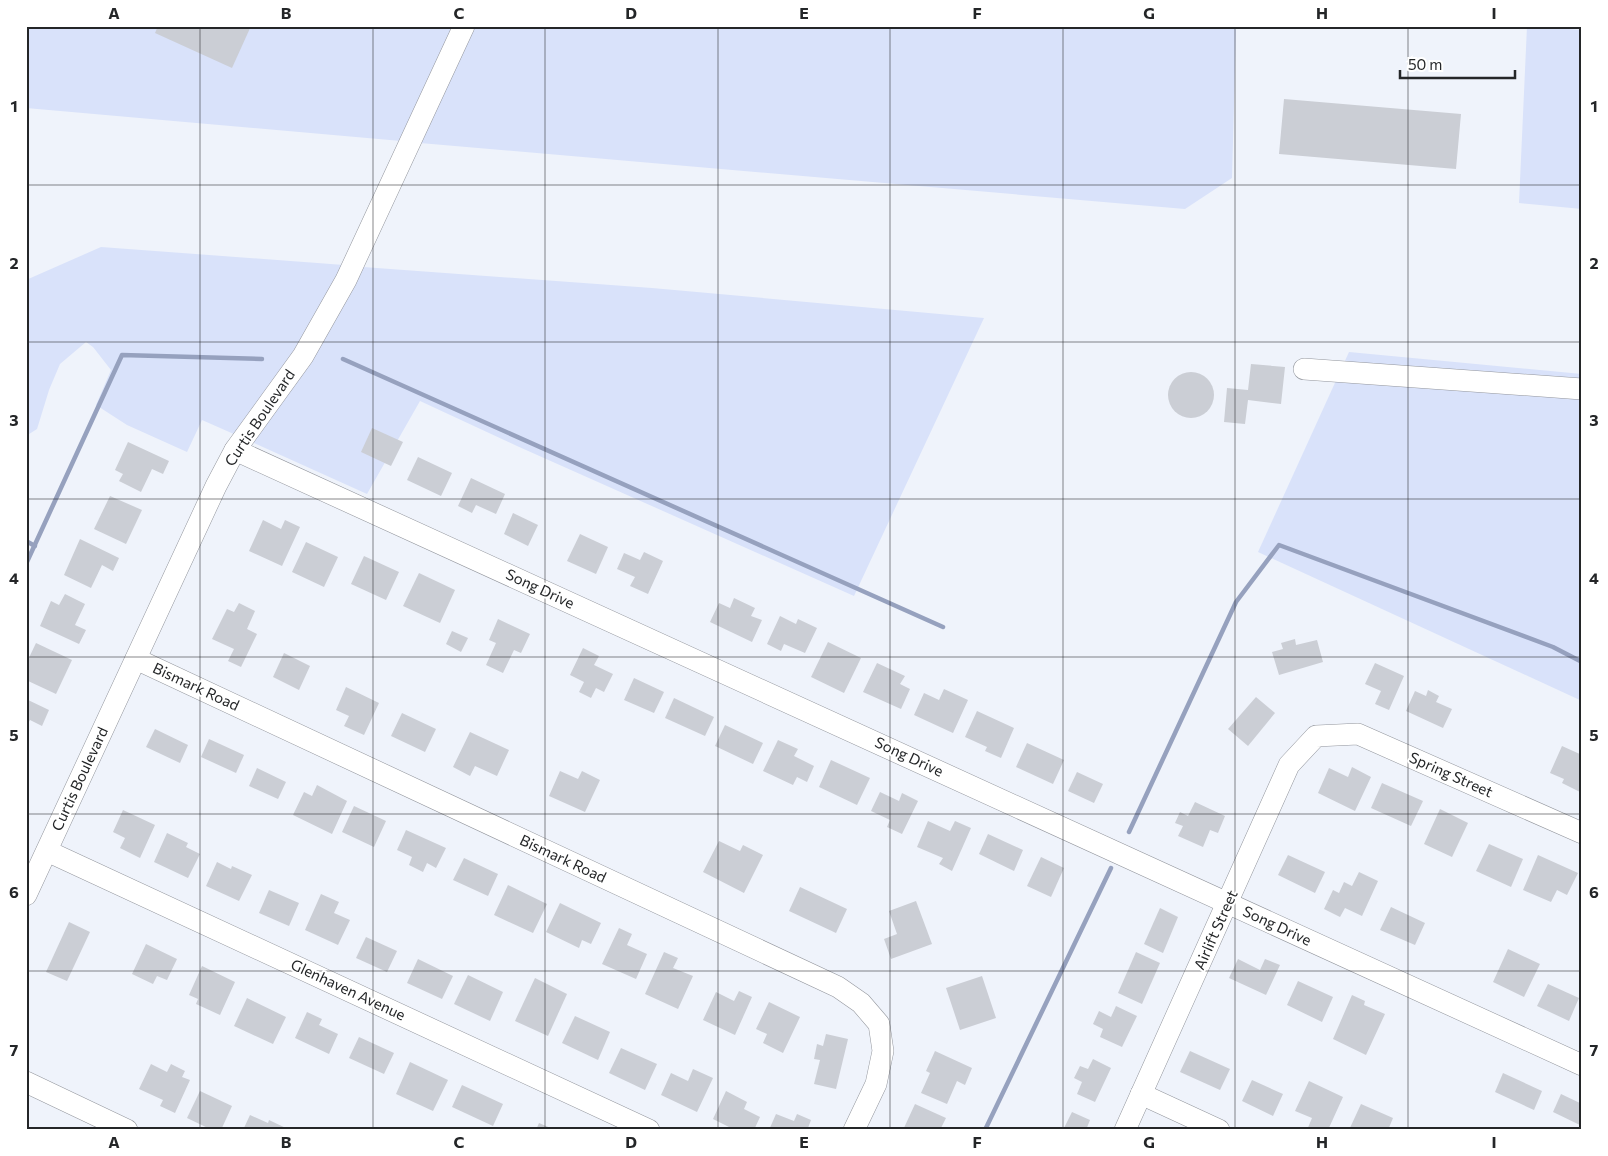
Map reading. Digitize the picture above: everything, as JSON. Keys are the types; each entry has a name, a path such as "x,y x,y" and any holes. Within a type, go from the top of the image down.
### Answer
{"street":[{"name":"Curtis Boulevard","path":"26,895 216,486 235,450 303,356 346,280 464,26"},
{"path":"1304,369 1582,389"},
{"name":"Song Drive","path":"235,450 1582,1065"},
{"name":"Bismark Road","path":"136,659 838,987 861,1003 879,1024 884,1051 876,1084 854,1130"},
{"name":"Spring Street","path":"1316,736 1358,734 1582,833"},
{"name":"Airlift Street","path":"1125,1130 1290,764 1316,736"},
{"name":"Glenhaven Avenue","path":"47,851 649,1130"},
{"path":"26,1082 127,1130"},
{"path":"1142,1094 1219,1130"}],"shaded area":[{"path":"26,26 455,26 401,141 26,108"},
{"path":"474,26 1233,26 1236,30 1232,178 1185,209 420,143"},
{"path":"1527,26 1582,30 1582,209 1519,203"},
{"path":"101,247 344,265 295,351 236,435 202,420 187,452 127,425 96,405 111,370 93,347 86,342 60,364 49,390 37,429 26,436 26,280"},
{"path":"363,267 652,288 984,318 854,596 420,401 367,494 252,442"},
{"path":"1349,352 1582,374 1582,701 1258,552"}],"building":[{"path":"158,26 251,26 232,68 155,33"},
{"path":"1284,99 1461,114 1456,169 1279,154"},
{"path":"1251,364 1285,367 1281,404 1248,400 1245,424 1224,422 1227,388 1248,390"},
{"path":"1186,372 1196,372 1210,382 1214,395 1210,408 1204,414 1196,418 1186,418 1172,408 1168,400 1168,390 1178,376"},
{"path":"372,428 403,442 391,466 361,452"},
{"path":"128,442 169,461 163,474 152,469 141,492 119,481 123,474 115,470"},
{"path":"418,457 452,473 441,496 407,480"},
{"path":"471,478 505,494 496,514 476,505 472,513 458,506"},
{"path":"110,496 142,510 126,544 94,529"},
{"path":"513,513 538,525 528,546 504,534"},
{"path":"263,520 281,529 285,520 300,527 282,566 249,551"},
{"path":"580,534 608,547 596,574 567,561"},
{"path":"80,539 119,558 113,571 102,565 91,588 64,575"},
{"path":"306,542 338,557 324,587 292,572"},
{"path":"644,552 663,561 648,594 630,586 635,577 617,569 624,553 640,560"},
{"path":"364,556 399,572 386,600 351,584"},
{"path":"419,573 455,590 440,623 403,606"},
{"path":"65,594 85,604 75,625 86,630 79,644 40,626 51,601 59,605"},
{"path":"734,598 755,608 751,616 762,620 752,642 710,622 719,603 730,608"},
{"path":"239,603 255,611 247,629 257,634 241,667 228,661 234,649 212,639 227,609 234,612"},
{"path":"780,616 796,624 798,619 817,628 805,653 784,644 781,651 767,644"},
{"path":"498,619 530,634 521,653 514,650 503,673 486,665 496,643 489,640"},
{"path":"452,631 468,638 461,652 446,644"},
{"path":"1295,639 1296,645 1317,640 1323,662 1279,675 1272,652 1283,649 1281,643"},
{"path":"828,642 861,658 844,693 811,677"},
{"path":"36,643 72,660 56,694 26,680 26,664"},
{"path":"583,648 599,656 594,665 613,674 604,692 596,688 591,698 579,692 584,682 570,675"},
{"path":"284,653 310,666 299,690 273,677"},
{"path":"877,663 905,676 900,684 910,689 901,709 863,692"},
{"path":"1375,663 1404,676 1389,710 1375,704 1381,691 1365,684"},
{"path":"634,678 664,692 654,713 624,700"},
{"path":"346,687 379,703 364,735 344,726 349,716 336,710"},
{"path":"944,689 968,700 953,733 914,715 924,693 939,700"},
{"path":"1428,690 1439,696 1436,702 1452,709 1443,728 1406,711 1415,691 1426,696"},
{"path":"1256,697 1275,713 1248,746 1228,729"},
{"path":"674,698 714,717 705,736 665,718"},
{"path":"26,699 49,710 42,726 30,720 26,727"},
{"path":"977,711 1014,728 1001,758 985,751 987,747 965,737"},
{"path":"402,713 436,729 425,752 391,736"},
{"path":"725,725 763,743 753,764 715,746"},
{"path":"155,729 188,745 180,763 146,747"},
{"path":"470,732 509,750 497,776 475,766 470,776 453,767"},
{"path":"209,739 244,755 236,773 201,757"},
{"path":"778,740 798,749 794,756 814,766 807,782 797,777 793,785 763,771"},
{"path":"1027,743 1064,760 1053,784 1016,767"},
{"path":"1562,746 1582,755 1582,793 1562,783 1564,779 1550,773"},
{"path":"831,760 870,778 857,805 819,787"},
{"path":"1352,767 1371,777 1355,811 1318,793 1329,768 1348,777"},
{"path":"257,768 286,782 278,799 249,786"},
{"path":"560,771 578,779 582,771 600,780 585,812 549,796"},
{"path":"1077,772 1103,784 1094,803 1068,791"},
{"path":"1382,783 1423,801 1411,826 1371,808"},
{"path":"317,785 347,801 332,834 293,815 304,792 312,796"},
{"path":"880,792 899,801 902,793 918,801 902,834 887,827 890,820 871,811"},
{"path":"1195,802 1225,816 1218,833 1210,830 1203,847 1178,836 1183,826 1175,823 1180,812 1188,816"},
{"path":"354,806 386,821 374,847 342,832"},
{"path":"1440,809 1468,823 1452,857 1424,844"},
{"path":"123,810 155,825 140,858 120,848 125,838 113,832"},
{"path":"928,821 950,831 955,821 971,828 952,871 939,864 943,858 917,847"},
{"path":"406,830 446,848 436,868 427,863 423,872 409,865 412,857 397,850"},
{"path":"167,833 188,843 186,847 200,854 188,878 154,862"},
{"path":"988,834 1023,850 1014,871 979,854"},
{"path":"719,841 740,851 743,845 763,855 744,893 703,872"},
{"path":"1489,844 1523,859 1511,887 1476,871"},
{"path":"1288,855 1325,872 1315,893 1278,875"},
{"path":"1538,855 1578,873 1567,895 1557,890 1551,902 1523,890"},
{"path":"1041,857 1064,868 1051,897 1027,886"},
{"path":"464,858 498,874 488,896 453,880"},
{"path":"217,862 231,869 232,866 252,875 239,901 206,886"},
{"path":"1359,872 1378,881 1362,916 1345,908 1340,917 1324,909 1333,890 1339,893 1344,882 1352,886"},
{"path":"508,885 547,904 533,933 494,915"},
{"path":"800,887 847,909 836,933 789,911"},
{"path":"269,890 299,903 289,926 259,913"},
{"path":"321,894 339,902 334,913 350,920 338,945 305,930"},
{"path":"916,901 932,944 891,959 884,939 897,934 889,911"},
{"path":"560,903 601,923 591,944 582,940 579,948 546,932"},
{"path":"1391,907 1425,923 1415,945 1380,930"},
{"path":"1160,908 1178,917 1163,953 1144,944"},
{"path":"69,922 90,932 67,981 46,972"},
{"path":"619,928 632,934 627,945 647,954 636,979 602,964"},
{"path":"366,937 397,951 387,972 356,958"},
{"path":"146,944 177,959 167,980 157,976 153,984 132,974"},
{"path":"1508,949 1540,964 1524,997 1493,982"},
{"path":"664,952 678,958 673,968 693,976 678,1009 645,994"},
{"path":"1136,952 1160,963 1142,1004 1118,993"},
{"path":"418,959 453,976 442,999 407,983"},
{"path":"1238,959 1260,970 1265,959 1280,965 1266,995 1229,978"},
{"path":"202,966 235,982 220,1015 196,1004 198,999 189,995"},
{"path":"468,975 503,992 490,1021 454,1004"},
{"path":"982,976 996,1018 960,1030 946,988"},
{"path":"535,978 567,994 548,1036 515,1021"},
{"path":"1298,981 1333,997 1322,1022 1287,1005"},
{"path":"1548,984 1579,998 1569,1021 1537,1006"},
{"path":"739,991 752,997 735,1035 703,1020 716,992 734,1001"},
{"path":"1352,995 1365,1001 1364,1005 1385,1014 1366,1055 1333,1039"},
{"path":"247,998 286,1017 273,1044 234,1026"},
{"path":"769,1002 800,1017 783,1053 763,1043 767,1034 756,1029"},
{"path":"1116,1006 1137,1016 1122,1047 1100,1037 1103,1029 1093,1024 1099,1011 1111,1017"},
{"path":"307,1012 322,1019 319,1025 338,1034 329,1054 295,1038"},
{"path":"575,1016 610,1032 598,1060 562,1043"},
{"path":"826,1034 848,1039 836,1089 814,1084 820,1060 814,1059 817,1044 823,1046"},
{"path":"359,1037 394,1053 384,1074 349,1058"},
{"path":"621,1048 657,1064 645,1090 609,1073"},
{"path":"935,1051 972,1068 965,1085 957,1081 947,1104 921,1093 930,1073 926,1071"},
{"path":"1190,1051 1230,1069 1220,1090 1180,1072"},
{"path":"1093,1059 1111,1068 1095,1102 1077,1094 1082,1082 1074,1078 1080,1066 1088,1069"},
{"path":"410,1062 448,1080 433,1111 396,1094"},
{"path":"151,1064 167,1072 171,1064 185,1071 182,1077 190,1080 175,1113 160,1106 163,1100 139,1089"},
{"path":"693,1069 713,1078 697,1112 661,1095 671,1073 688,1081"},
{"path":"1503,1073 1542,1091 1534,1110 1495,1092"},
{"path":"1252,1080 1283,1094 1273,1116 1242,1101"},
{"path":"1309,1081 1343,1097 1328,1130 1307,1130 1312,1118 1295,1111"},
{"path":"462,1085 503,1104 493,1126 452,1107"},
{"path":"200,1091 232,1106 221,1130 212,1130 187,1118"},
{"path":"726,1091 747,1102 744,1109 760,1117 754,1130 735,1130 713,1119"},
{"path":"1561,1094 1582,1104 1582,1126 1553,1112"},
{"path":"915,1104 946,1118 940,1130 903,1130"},
{"path":"1361,1104 1393,1118 1388,1130 1349,1130"},
{"path":"1072,1112 1090,1120 1086,1130 1063,1130"},
{"path":"776,1114 794,1121 797,1114 811,1120 808,1128 813,1130 769,1130"},
{"path":"250,1115 268,1123 269,1120 290,1130 243,1130"},
{"path":"539,1123 555,1130 536,1130"}],"waterway":[{"path":"26,564 122,355 262,359"},
{"path":"343,359 943,627"},
{"path":"26,541 35,546"},
{"path":"1129,832 1236,602 1279,545 1553,647 1582,662"},
{"path":"985,1130 1111,868"}]}
